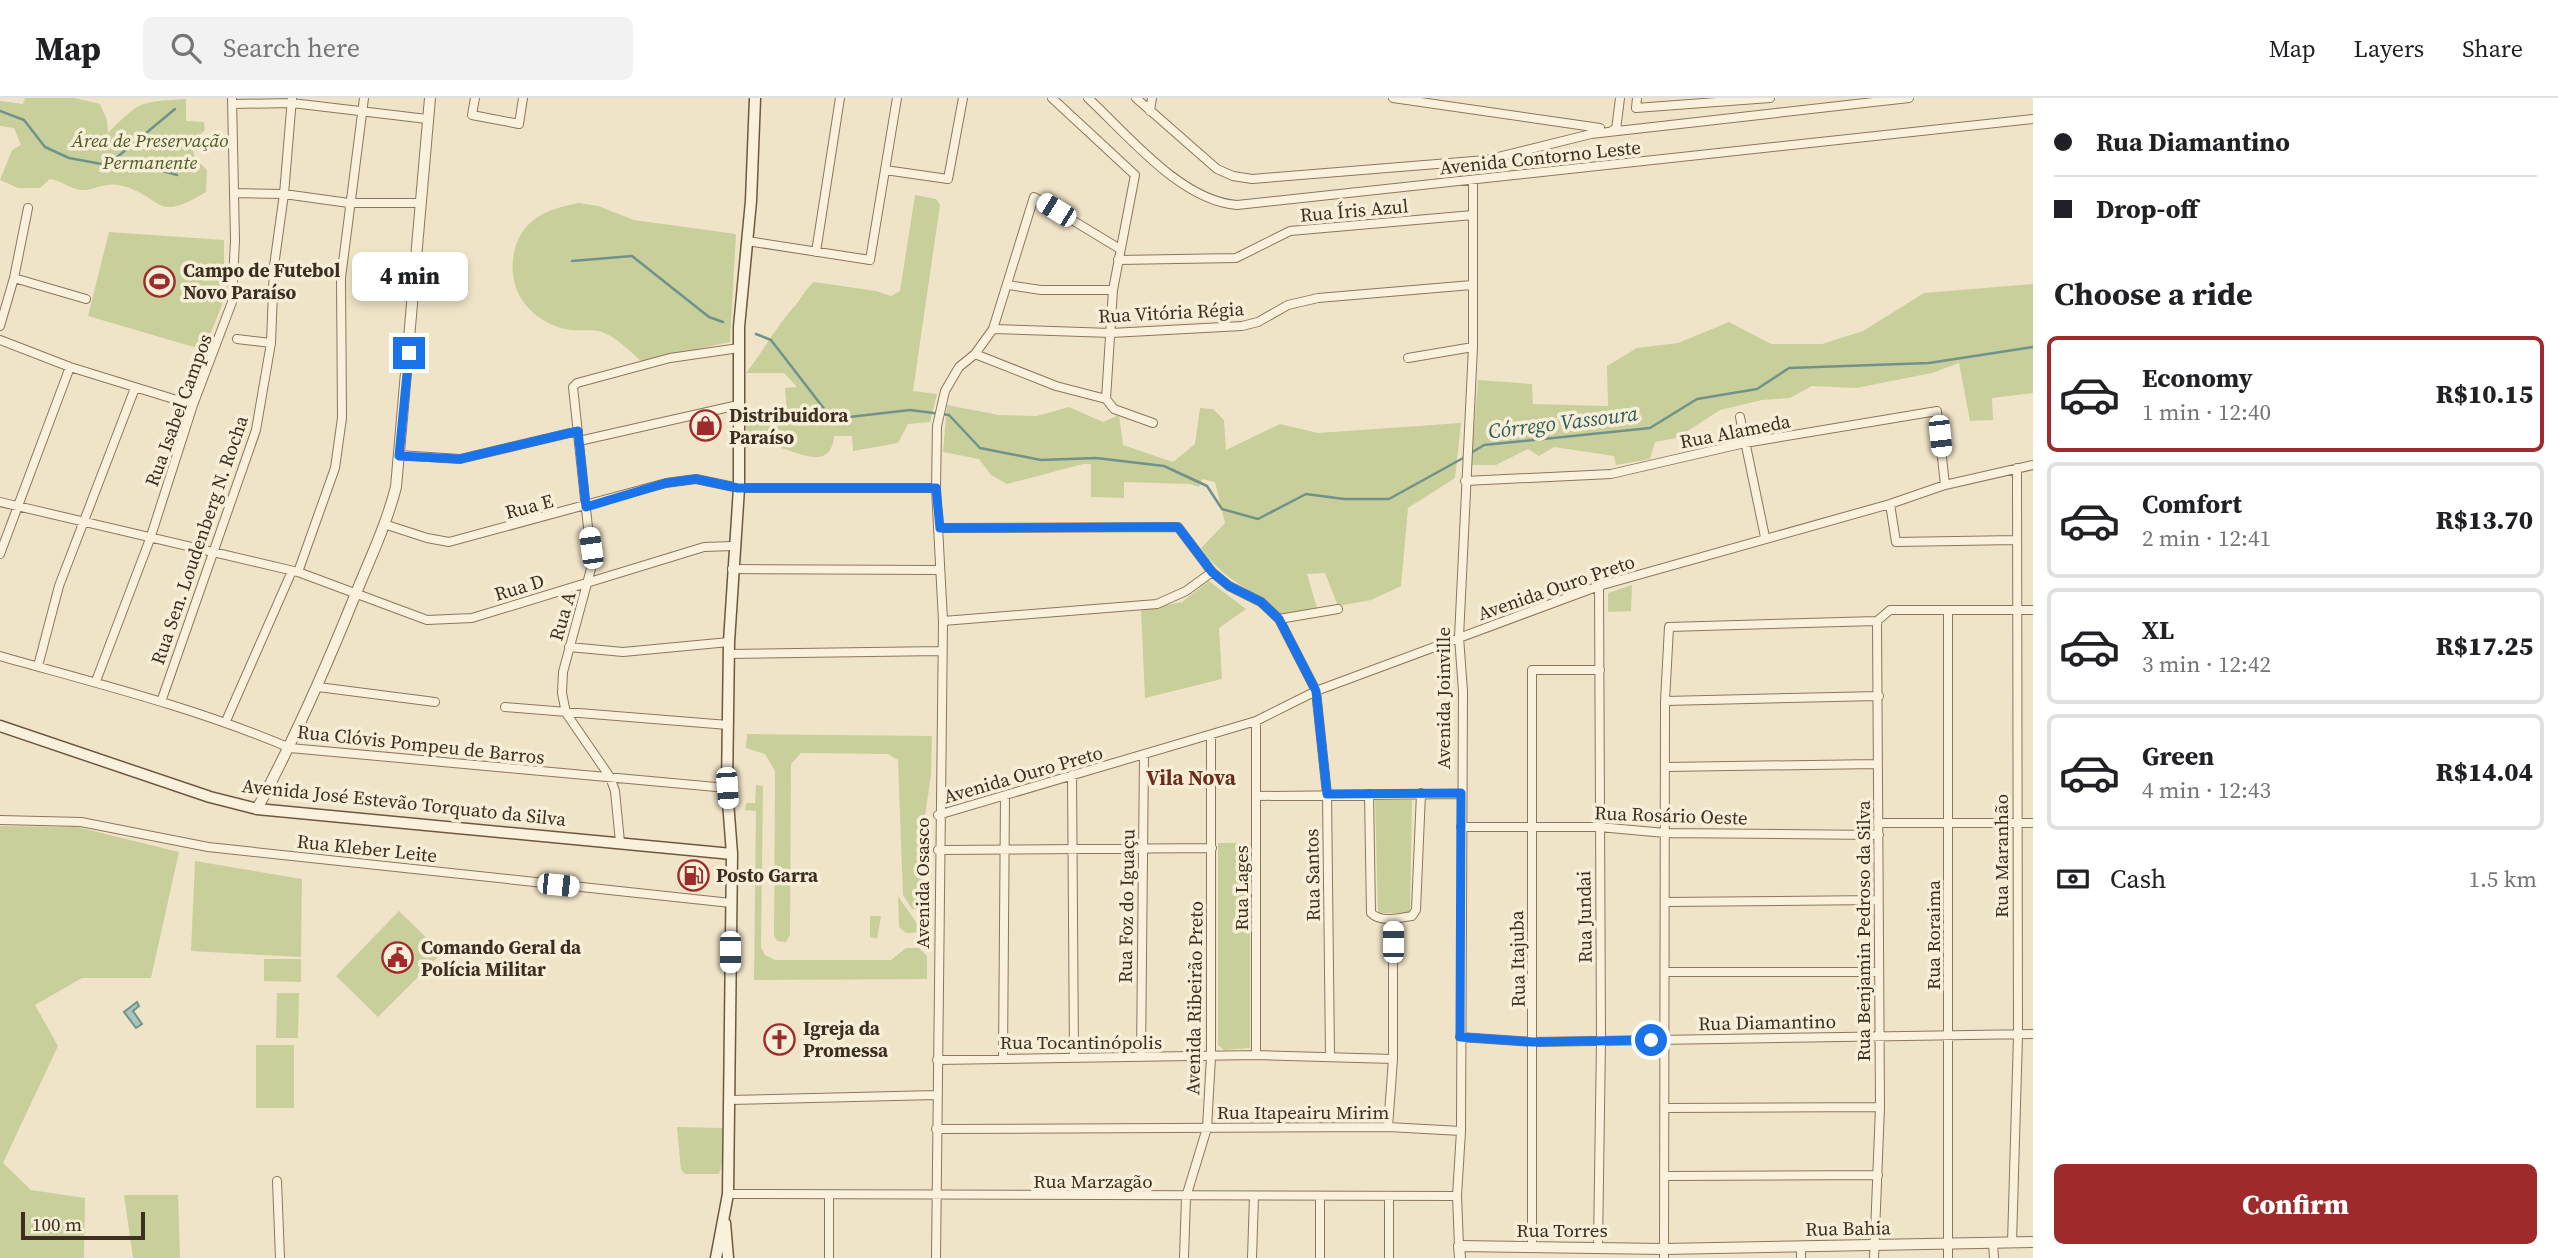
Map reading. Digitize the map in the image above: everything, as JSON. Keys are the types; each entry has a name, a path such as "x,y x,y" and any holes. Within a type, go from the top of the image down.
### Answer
{"main road":[{"path":"728,1258 725,1223 728,1194 732,854 727,788 729,648 738,488 739,348 755,98"},
{"name":"Avenida José Estevão Torquato da Silva","path":"0,726 210,797 257,809 732,854"},
{"path":"716,1258 720,1234 725,1223"}],"street":[{"path":"226,721 295,571 335,468 342,418 341,278 363,98"},
{"path":"257,809 290,748 318,687 387,525 396,487 430,98"},
{"path":"475,98 472,115 519,124 523,98"},
{"path":"816,252 839,98"},
{"path":"747,241 870,260 897,98"},
{"path":"885,170 948,179 963,98"},
{"path":"1052,98 1135,175 1113,290 1106,400"},
{"name":"Avenida Contorno Leste","path":"1088,98 1184,185 1210,201 1222,204 1251,204 1473,181 2033,119"},
{"name":"Avenida Contorno Leste","path":"1136,98 1217,169 1233,176 1252,179 1486,160 1616,130 1909,98"},
{"path":"1150,111 1152,98"},
{"path":"1393,98 1560,125 1616,130 1620,98"},
{"path":"1637,98 1636,108 1770,98"},
{"path":"232,101 292,100 427,119"},
{"name":"Rua Sen. Loudenberg N. Rocha","path":"162,699 256,429 271,343 274,266 284,194 292,100"},
{"name":"Rua Isabel Campos","path":"96,681 150,539 193,405 232,302 232,101"},
{"name":"Avenida Joinville","path":"1460,1258 1457,1196 1461,1131 1463,691 1459,637 1473,348 1473,181"},
{"path":"234,193 284,194 349,203 421,203"},
{"name":"Avenida Osasco","path":"936,1258 938,815 943,621 936,488 941,408 945,391 959,367 975,354 993,329 1034,197 1120,249"},
{"path":"0,326 14,278 28,208"},
{"name":"Rua Íris Azul","path":"1118,260 1236,258 1290,231 1473,215"},
{"path":"14,278 86,299"},
{"path":"1008,285 1041,290 1113,290"},
{"name":"Rua Vitória Régia","path":"993,329 1111,333 1242,326 1289,305 1318,298 1472,285"},
{"path":"237,339 271,343"},
{"path":"0,340 70,367 193,405"},
{"name":"Rua A","path":"566,713 563,672 587,582 591,548 572,389 575,383 670,358 739,348"},
{"path":"1408,358 1473,348"},
{"path":"975,354 1056,386 1106,400 1114,409 1153,423"},
{"path":"0,554 70,367"},
{"path":"38,666 59,586 135,388"},
{"path":"399,456 460,459 738,405"},
{"name":"Rua Alameda","path":"1465,481 1611,474 1745,443 1937,411 1945,485"},
{"path":"1740,417 1765,537"},
{"name":"Avenida Ouro Preto","path":"938,815 1256,721 1316,691 1600,586 1765,537 1889,504 1945,485 2033,465"},
{"name":"Rua Maranhão","path":"2012,1242 2018,1036 2017,468"},
{"name":"Rua E","path":"387,525 427,538 449,541 586,507 666,483 696,479 721,482 738,488 936,488"},
{"name":"Rua D","path":"0,502 82,524 295,571 428,620 472,618 704,547 733,546"},
{"path":"1889,504 1896,542 2016,540"},
{"name":"Rua Santos","path":"940,528 1178,527 1212,572 1229,586 1261,602 1279,619 1316,691 1327,794 1330,1056"},
{"path":"732,569 940,570"},
{"path":"943,621 1157,604 1186,591 1212,572"},
{"name":"Rua Jundai","path":"1598,1247 1601,1041 1600,586"},
{"path":"1279,619 1338,609"},
{"path":"1664,1253 1665,701 1669,627 1877,621 1890,610 2033,610"},
{"name":"Rua Roraima","path":"1948,612 1948,1258"},
{"name":"Rua Benjamin Pedroso da Silva","path":"1874,1258 1880,1107 1877,621"},
{"path":"569,647 623,652 729,648 942,652"},
{"name":"Rua Clóvis Pompeu de Barros","path":"0,656 162,699 226,721 290,748 727,788"},
{"name":"Rua Itajuba","path":"1532,1247 1532,670 1600,670"},
{"path":"318,687 435,702"},
{"path":"1665,701 1879,696"},
{"path":"505,707 728,725"},
{"path":"566,713 610,777 615,791 620,842"},
{"name":"Rua Lages","path":"1256,721 1256,1055"},
{"name":"Avenida Ribeirão Preto","path":"1184,1258 1185,1197 1207,1128 1211,1057 1211,736"},
{"name":"Rua Foz do Iguaçu","path":"1141,1057 1144,755"},
{"path":"1665,767 1877,764"},
{"path":"1072,775 1074,1058"},
{"path":"1369,794 1371,914 1376,918 1393,919 1412,916 1416,910 1421,793"},
{"path":"1258,796 1461,793"},
{"path":"1003,1057 1007,849 1005,796"},
{"name":"Rua Kleber Leite","path":"0,820 81,822 208,847 731,903"},
{"path":"1878,823 2033,823"},
{"name":"Rua Rosário Oeste","path":"1461,827 1599,827 1665,833 1879,835"},
{"path":"938,850 1212,848"},
{"path":"1665,902 1878,900"},
{"path":"1388,1126 1394,1059 1393,919"},
{"path":"1665,972 1878,972"},
{"name":"Rua Diamantino","path":"1460,1037 1533,1042 2033,1034"},
{"name":"Rua Tocantinópolis","path":"937,1060 1256,1055 1394,1059"},
{"path":"729,1100 936,1095"},
{"path":"1665,1108 1880,1107"},
{"name":"Rua Itapeairu Mirim","path":"936,1129 1388,1126 1461,1131"},
{"path":"1665,1176 1878,1175"},
{"path":"277,1181 280,1258"},
{"name":"Rua Marzagão","path":"728,1194 936,1197 1457,1196"},
{"path":"829,1195 829,1258"},
{"path":"1252,1258 1254,1196"},
{"path":"1389,1196 1390,1258"},
{"path":"1320,1258 1321,1197"},
{"name":"Rua Bahia","path":"1664,1253 1801,1246 2033,1242"},
{"path":"1993,1243 1994,1258"},
{"name":"Rua Torres","path":"1460,1246 1598,1247 1664,1253"},
{"path":"1801,1246 1801,1258"}],"green space":[{"name":"Área de Preservação Permanente","path":"25,98 75,98 100,104 107,120 108,133 142,105 186,99 186,121 204,122 205,130 191,142 195,158 207,170 206,192 189,202 167,207 118,185 80,190 50,179 40,188 18,188 0,180 12,150 21,145 14,128 0,126 0,101 23,104"},
{"path":"915,195 936,199 940,205 913,391 937,394 930,422 908,424 898,443 853,451 852,436 834,436 831,448 819,457 801,455 771,445 746,448 746,416 787,413 785,388 797,387 784,373 746,373 814,282 876,291 891,296 900,291"},
{"path":"579,203 598,206 634,220 736,234 730,342 641,361 607,334 556,326 532,312 523,302 513,278 515,249 519,238 524,229 539,216"},
{"name":"Campo de Futebol Novo Paraíso","path":"109,232 224,240 224,300 204,350 88,316"},
{"path":"2033,284 2033,393 1992,398 1993,420 1970,421 1959,363 1932,373 1856,388 1812,386 1790,398 1762,400 1720,410 1677,438 1655,442 1650,459 1616,465 1614,456 1554,447 1539,456 1528,449 1496,465 1471,465 1478,380 1532,384 1533,404 1608,406 1607,366 1637,348 1678,343 1729,322 1771,344 1822,344 1863,331 1924,293"},
{"path":"947,405 999,415 1037,416 1069,407 1103,422 1119,415 1123,445 1173,462 1195,444 1200,408 1213,409 1224,420 1226,450 1280,424 1318,433 1461,423 1455,478 1408,508 1401,586 1371,600 1338,606 1325,573 1307,574 1317,608 1280,615 1219,569 1201,548 1225,523 1215,482 1202,479 1199,487 1190,484 1124,482 1124,498 1091,497 1091,464 1083,464 1007,484 991,475 979,459 943,452"},
{"path":"1209,581 1246,609 1219,628 1222,679 1145,698 1141,610 1182,602"},
{"path":"1632,585 1631,611 1608,612 1608,593"},
{"path":"747,734 932,736 931,775 923,830 922,909 912,909 903,895 898,760 888,754 801,753 791,764 790,935 786,942 777,941 774,935 775,771 765,754 746,748"},
{"path":"756,785 763,786 761,947 765,955 775,960 891,960 906,948 919,948 927,956 927,979 754,980 756,811 745,810 746,803 755,803"},
{"path":"1375,800 1412,800 1410,913 1378,913"},
{"path":"0,826 77,827 179,852 151,978 82,978 35,1005 58,1046 3,1163 31,1190 85,1198 84,1258 0,1258"},
{"path":"1218,843 1250,843 1250,1048 1224,1050 1218,1045"},
{"path":"195,861 302,879 301,957 191,951"},
{"path":"898,896 920,932 906,933 899,927"},
{"path":"399,911 442,953 378,1017 336,976"},
{"path":"870,916 881,916 877,939 870,937"},
{"path":"264,959 301,959 301,982 264,981"},
{"path":"277,993 299,993 298,1038 276,1038"},
{"path":"256,1045 294,1045 294,1108 256,1108"},
{"path":"677,1127 723,1128 722,1165 719,1174 685,1174 681,1170"},
{"path":"124,1195 178,1195 180,1258 133,1258"}],"water":[{"path":"137,1002 139,1006 133,1011 142,1024 136,1028 124,1012"}],"waterway":[{"path":"110,163 175,109"},
{"path":"0,111 24,120 45,147 69,158 107,165 132,162 177,175"},
{"name":"Córrego Vassoura","path":"572,261 632,256 709,317 723,322"},
{"name":"Córrego Vassoura","path":"756,334 771,340 832,419 910,410 949,415 980,448 1041,460 1096,458 1164,466 1207,486 1222,509 1258,519 1306,494 1344,499 1389,499 1465,457"},
{"name":"Córrego Vassoura","path":"1471,453 1484,445 1650,428 1697,399 1757,389 1789,368 1929,363 2033,347"}],"place":[{"name":"Campo de Futebol Novo Paraíso","path":"160,281"},
{"name":"Distribuidora Paraíso","path":"706,426"},
{"name":"Posto Garra","path":"693,875"},
{"name":"Comando Geral da Polícia Militar","path":"398,958"},
{"name":"Igreja da Promessa","path":"780,1039"}],"district":[{"name":"Vila Nova","path":"1191,777"}],"route":[{"path":"409,353 399,456 460,459 578,431 586,507 666,483 696,479 721,482 738,488 936,488 940,528 1178,527 1212,572 1229,586 1261,602 1279,619 1316,691 1327,794 1461,793 1460,1037 1533,1042 1651,1040"}]}
